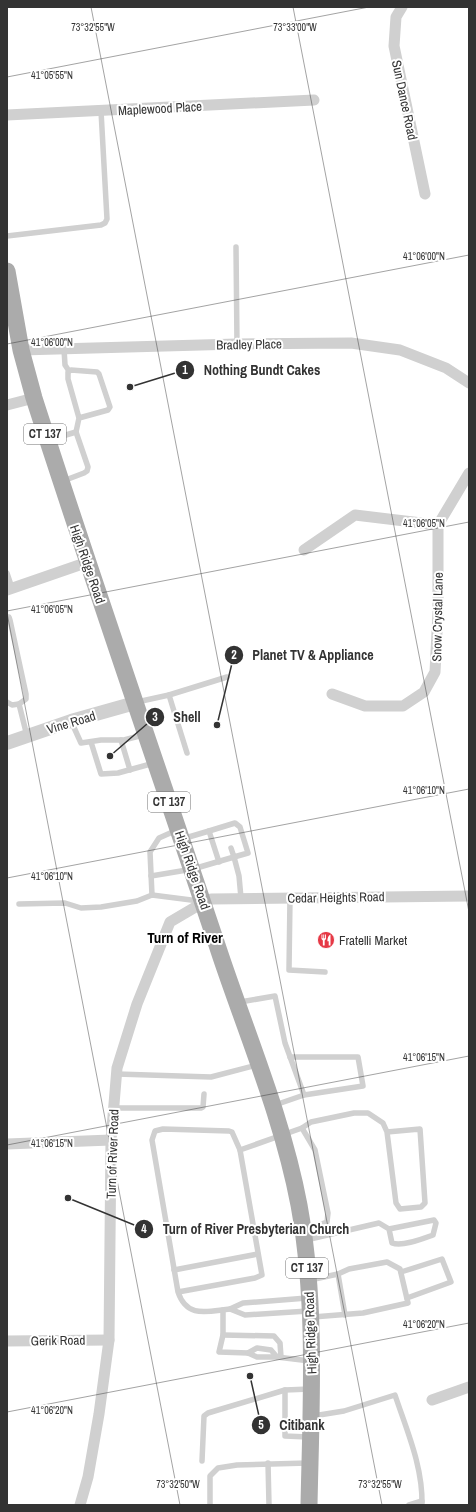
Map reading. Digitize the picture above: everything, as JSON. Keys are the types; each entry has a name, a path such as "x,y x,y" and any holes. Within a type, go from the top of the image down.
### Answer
{"main road":[{"name":"High Ridge Road","path":"7,271 21,350 60,482 283,1135 299,1205 309,1280 312,1361 309,1505"}],"street":[{"name":"Sun Dance Road","path":"402,7 396,17 394,46 425,194"},
{"name":"Maplewood Place","path":"7,115 314,100"},
{"name":"Bradley Place","path":"21,350 237,344 351,344 400,350 446,368 469,383"},
{"path":"7,405 34,398"},
{"path":"304,550 355,515 438,525 469,473"},
{"name":"Snow Crystal Lane","path":"332,694 364,706 404,706 424,692 435,672 438,612 438,525"},
{"path":"10,589 88,562"},
{"name":"Vine Road","path":"7,743 71,721 135,703"},
{"name":"Cedar Heights Road","path":"204,902 211,899 241,898 469,896"},
{"name":"Turn of River Road","path":"80,1505 88,1477 99,1414 109,1340 111,1140 118,1068 137,1004 170,922 204,902"},
{"path":"7,1144 111,1140"},
{"name":"Gerik Road","path":"7,1341 109,1340"},
{"path":"432,1400 469,1387"}],"lane":[{"path":"7,236 102,225 105,223 107,220 101,111"},
{"path":"236,247 237,344"},
{"path":"64,349 65,365 70,371 99,374 110,407 108,410 79,418"},
{"path":"60,482 87,471 88,467 76,432 79,418 68,379 70,371"},
{"path":"47,441 76,432"},
{"path":"7,573 10,589"},
{"path":"7,616 10,620 26,694 26,698 19,704 12,705 7,702"},
{"path":"135,703 169,695 227,677"},
{"path":"169,695 187,753"},
{"path":"19,704 27,736"},
{"path":"71,721 81,743 121,740 146,734"},
{"path":"121,740 130,770"},
{"path":"91,742 101,774 118,773 156,763"},
{"path":"152,876 193,869 248,853 240,827 235,824 209,832 180,834 159,838 150,852 152,895"},
{"path":"224,827 226,833"},
{"path":"209,832 219,862"},
{"path":"231,848 239,876 241,898"},
{"path":"20,904 65,903 81,908 101,907 137,900 152,895 204,902"},
{"path":"290,898 289,970 325,972"},
{"path":"237,1002 275,996 285,1043 304,1095"},
{"path":"273,1106 304,1095 363,1086 358,1057 290,1058"},
{"path":"117,1074 211,1077 259,1064"},
{"path":"113,1108 201,1108 203,1107 204,1094"},
{"path":"240,1150 302,1128 311,1122 354,1113 368,1113 383,1123 387,1132 396,1203 400,1209 421,1207 425,1203 420,1129 387,1132"},
{"path":"302,1128 315,1150 328,1213 327,1222 303,1236"},
{"path":"178,1292 260,1277 262,1275 240,1150 232,1132 163,1129 158,1130 153,1135 153,1147 178,1292 180,1299 188,1308 199,1311 222,1310 230,1309 243,1303 310,1309 345,1315 363,1313 408,1303 400,1269 387,1262 349,1269 338,1274 309,1280"},
{"path":"303,1236 379,1224 389,1230 434,1220 436,1224 433,1235 421,1240 397,1245 392,1243 389,1230"},
{"path":"174,1270 258,1254"},
{"path":"401,1272 442,1259 451,1282 407,1298"},
{"path":"338,1274 345,1315"},
{"path":"230,1309 245,1315 310,1309"},
{"path":"222,1310 223,1335 219,1352 248,1353 257,1348 271,1350 279,1357 312,1361"},
{"path":"223,1335 274,1336 280,1343 279,1357"},
{"path":"202,1461 204,1416 208,1413 285,1390 312,1389"},
{"path":"285,1390 285,1436 311,1437"},
{"path":"311,1417 344,1411 395,1395 417,1461 422,1492 422,1503 409,1505"},
{"path":"210,1505 210,1476 218,1468 268,1463 310,1463"},
{"path":"268,1463 268,1505"}],"place":[{"name":"Nothing Bundt Cakes","path":"130,387"},
{"name":"Planet TV & Appliance","path":"217,725"},
{"name":"Shell","path":"110,756"},
{"name":"Fratelli Market","path":"326,940"},
{"name":"Turn of River Presbyterian Church","path":"68,1198"},
{"name":"Citibank","path":"250,1376"}],"district":[{"name":"Turn of River","path":"185,938"}]}
